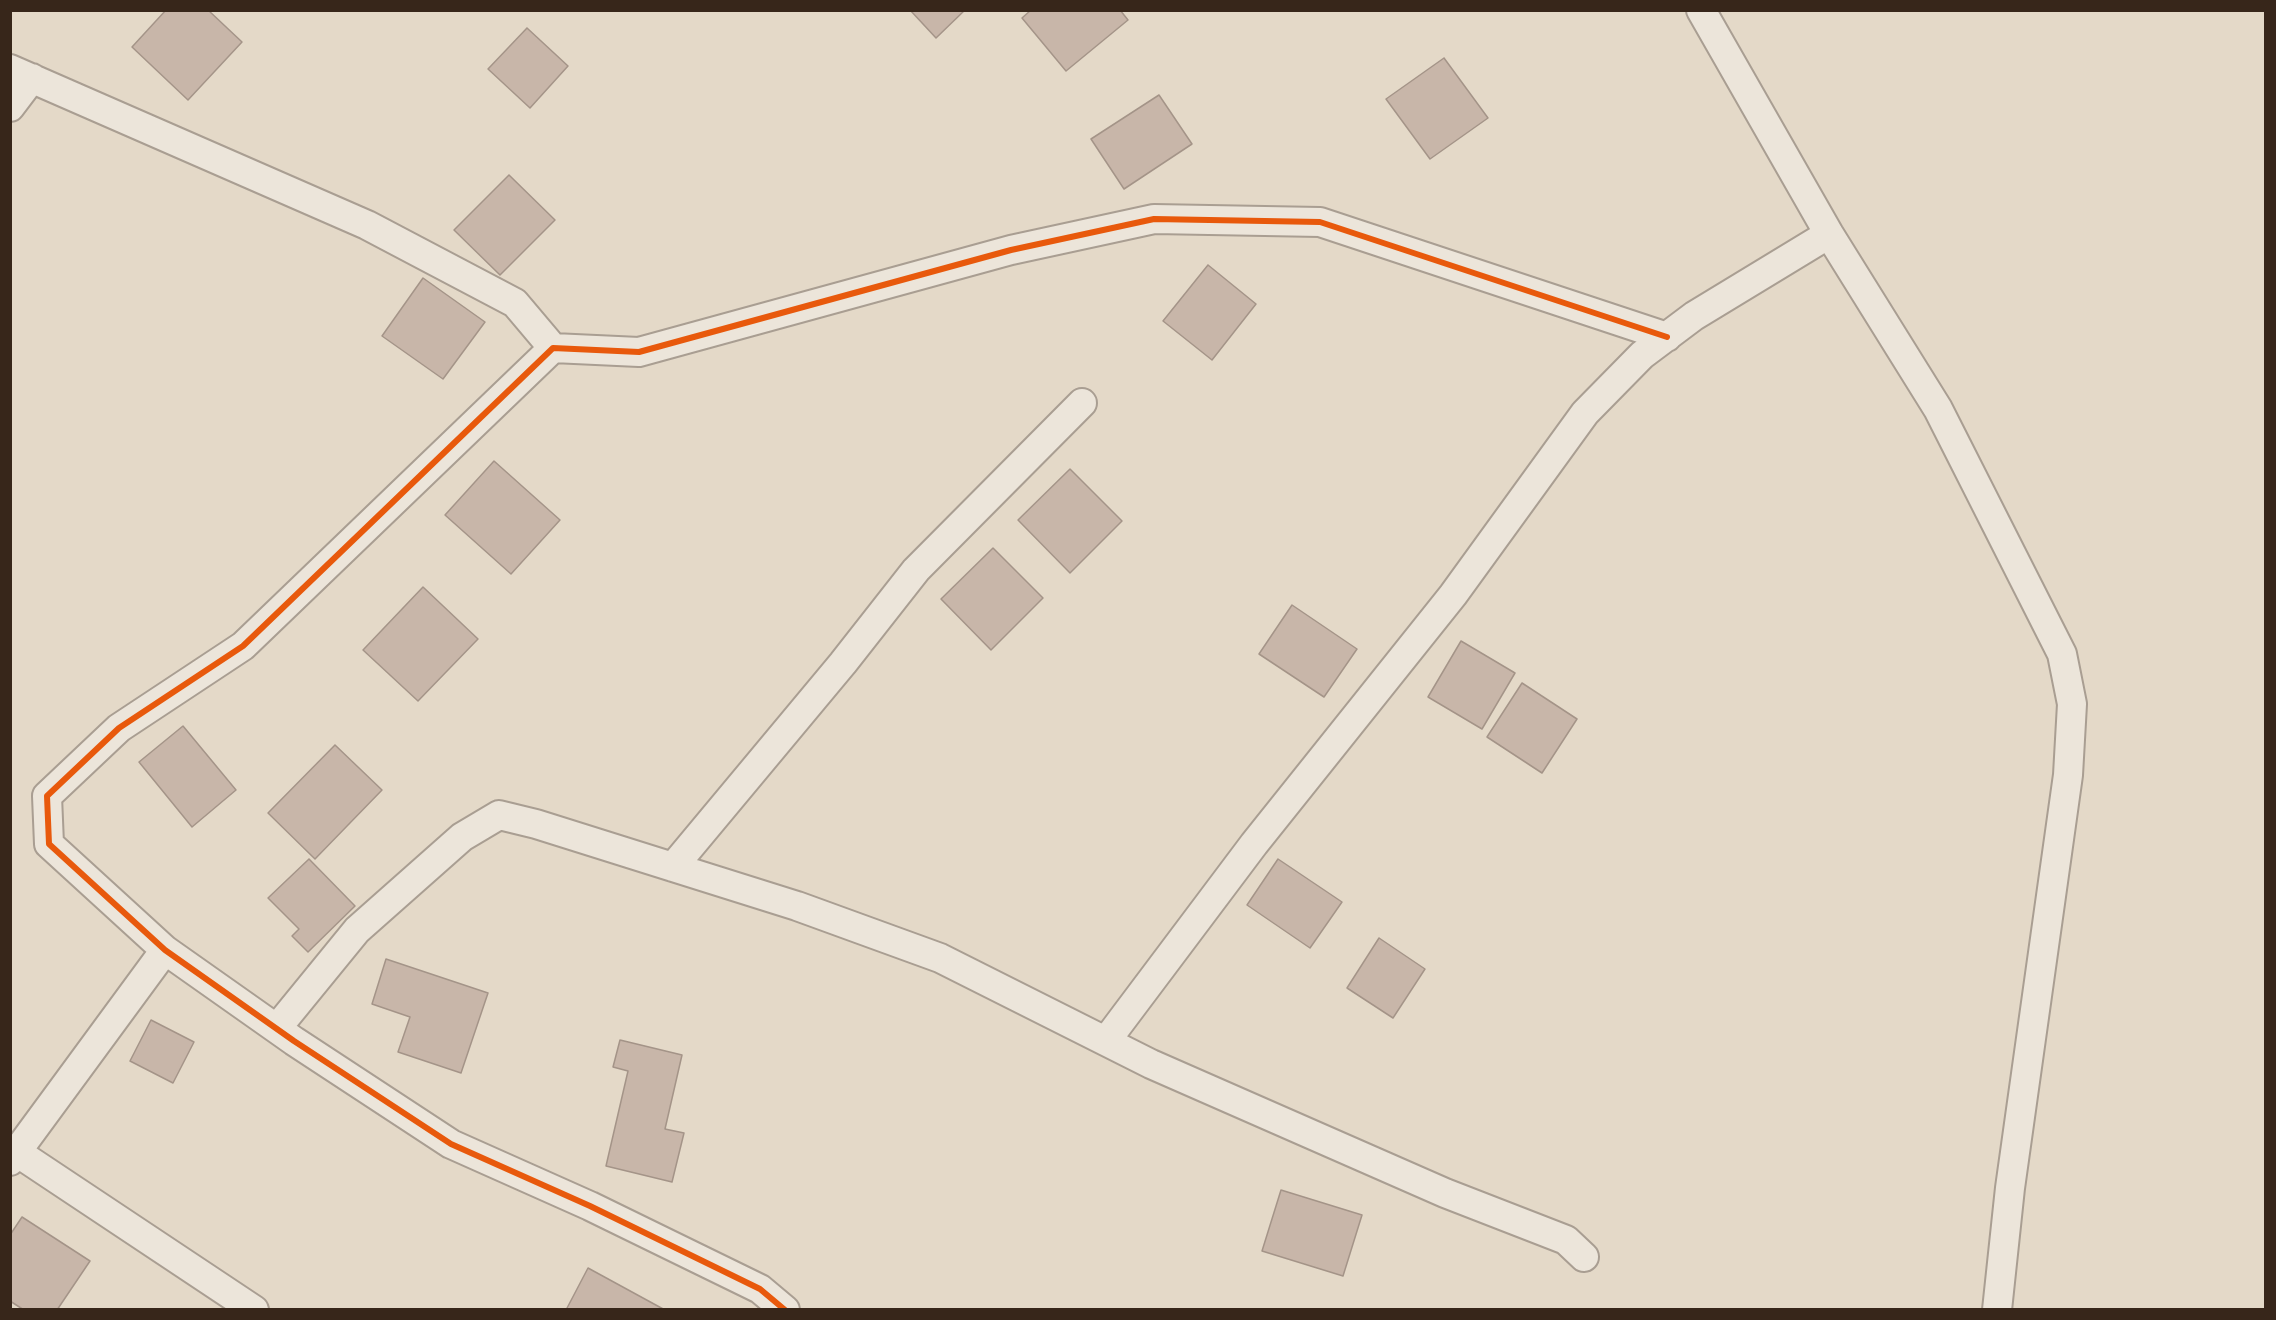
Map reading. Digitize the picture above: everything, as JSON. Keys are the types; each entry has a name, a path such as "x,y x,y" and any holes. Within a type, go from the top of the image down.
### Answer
{"street":[{"path":"1701,10 1830,234 1938,409 2062,654 2072,704 2068,775 2010,1188 1996,1310"},
{"path":"10,107 21,74 367,225 515,303 553,348"},
{"path":"785,1310 760,1289 590,1206 451,1144 165,950 49,844 47,796 119,728 243,646 553,348 639,352 1011,250 1154,219 1320,222 1667,337"},
{"path":"1106,1041 1254,844 1453,595 1585,412 1642,355 1694,316 1830,234"},
{"path":"673,867 843,663 916,570 1082,403"},
{"path":"277,1028 357,930 462,837 499,815 536,824 797,906 940,958 1151,1064 1445,1193 1566,1240 1584,1257"},
{"path":"165,950 14,1157 244,1307"}],"building":[{"path":"166,10 208,10 242,42 188,100 132,47"},
{"path":"910,10 965,10 936,38"},
{"path":"1031,10 1120,10 1128,20 1066,71 1022,18"},
{"path":"527,28 568,66 530,108 488,69"},
{"path":"1444,58 1488,118 1430,159 1386,99"},
{"path":"1159,95 1192,144 1124,189 1091,139"},
{"path":"509,175 555,220 500,275 454,230"},
{"path":"1208,265 1256,304 1212,360 1163,321"},
{"path":"423,278 485,322 443,379 382,336"},
{"path":"494,461 560,520 511,574 445,515"},
{"path":"1070,469 1122,521 1070,573 1018,520"},
{"path":"993,548 1043,598 991,650 941,599"},
{"path":"423,587 478,639 418,701 363,650"},
{"path":"1292,605 1357,649 1324,697 1259,654"},
{"path":"1461,641 1515,673 1482,729 1428,697"},
{"path":"1522,683 1577,719 1542,773 1487,737"},
{"path":"183,726 236,790 192,827 139,762"},
{"path":"335,745 382,790 315,859 268,813"},
{"path":"309,859 355,906 308,952 292,936 299,929 268,898"},
{"path":"1278,859 1342,902 1310,948 1247,905"},
{"path":"1379,938 1425,969 1393,1018 1347,988"},
{"path":"386,959 488,993 461,1073 398,1052 410,1017 372,1004"},
{"path":"151,1020 194,1042 173,1083 130,1061"},
{"path":"620,1040 682,1055 665,1129 684,1133 672,1182 606,1166 628,1071 613,1067"},
{"path":"1281,1190 1362,1215 1343,1276 1262,1251"},
{"path":"22,1217 90,1261 57,1310 24,1310 10,1301 10,1235"},
{"path":"588,1268 665,1310 566,1310"}],"cycle path":[{"path":"785,1310 760,1289 590,1206 451,1144 294,1041 165,950 49,844 47,796 119,728 243,646 553,348 639,352 1011,250 1154,219 1320,222 1667,337"}]}
